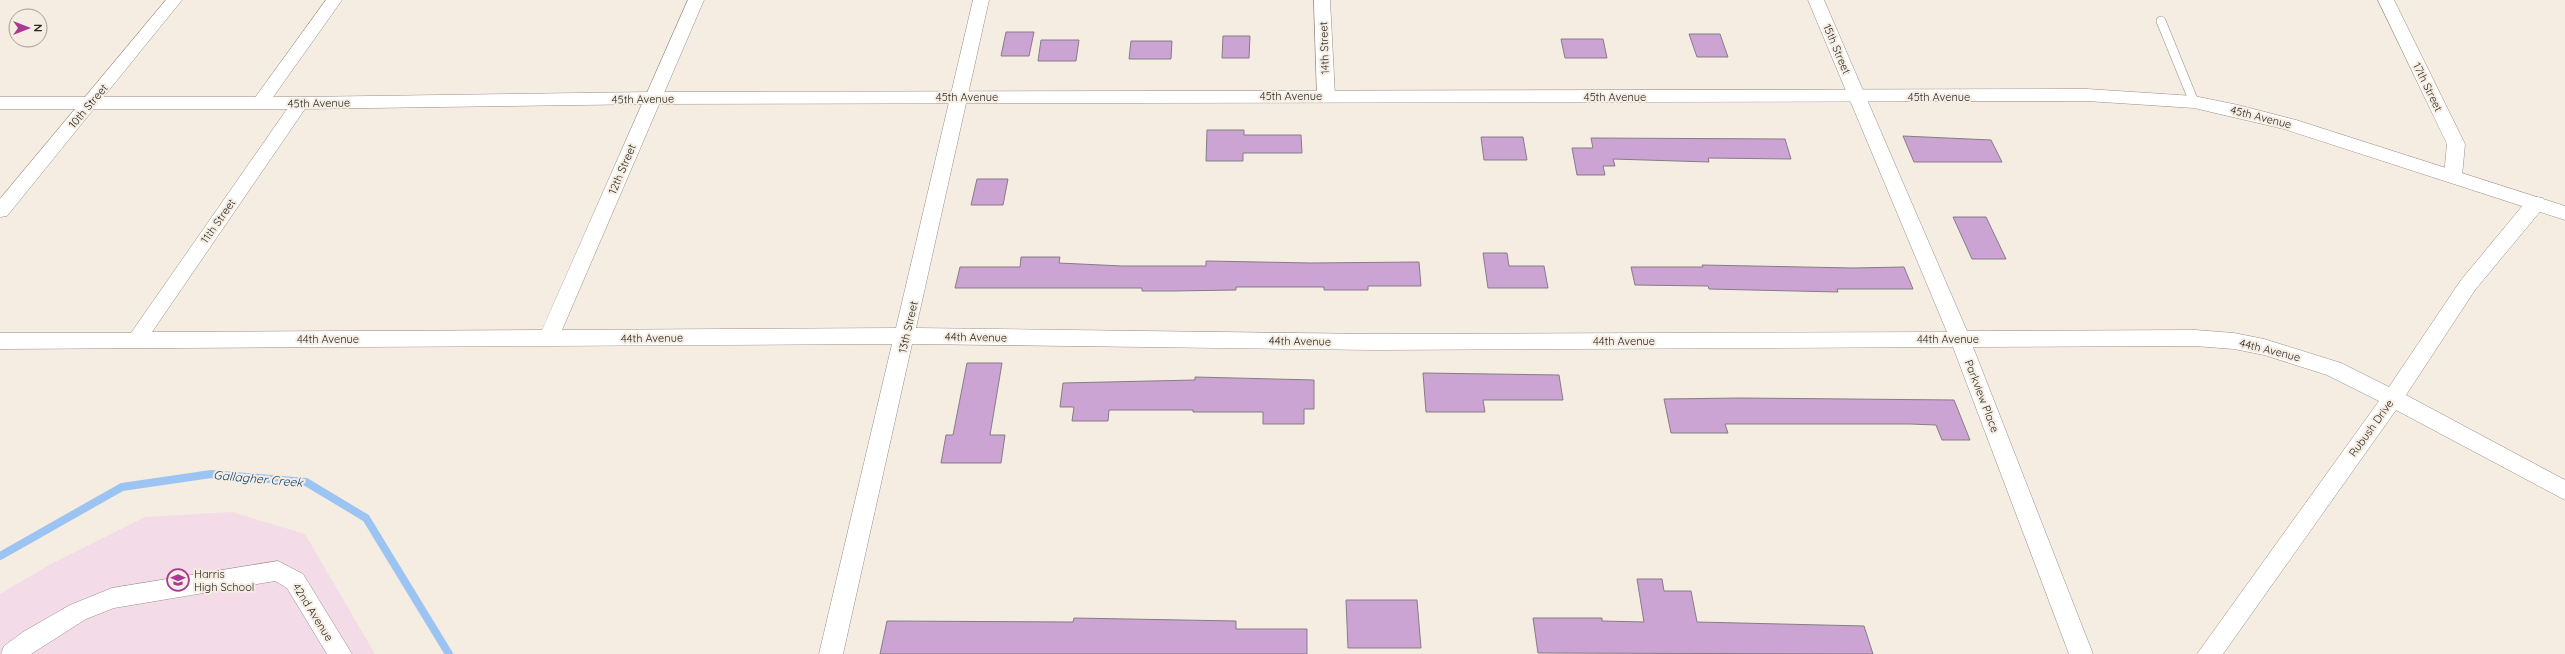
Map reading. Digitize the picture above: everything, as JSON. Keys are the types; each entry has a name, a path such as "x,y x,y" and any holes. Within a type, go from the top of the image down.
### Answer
{"street":[{"name":"10th Street","path":"0,211 91,103 174,0"},
{"path":"260,103 334,0"},
{"name":"12th Street","path":"548,339 696,0"},
{"name":"13th Street","path":"831,654 906,336 982,0"},
{"name":"14th Street","path":"1322,0 1326,96"},
{"name":"15th Street","path":"1816,0 1857,97"},
{"name":"17th Street","path":"2386,0 2456,144 2453,176"},
{"name":"45th Avenue","path":"0,104 300,103 652,98 2087,96 2194,102 2238,110 2289,124 2565,212"},
{"name":"Parkview Place","path":"1857,97 1960,338 2081,654"},
{"name":"11th Street","path":"137,339 300,103"},
{"name":"Rubush Drive","path":"2208,654 2393,398 2468,285 2536,203"},
{"name":"44th Avenue","path":"0,341 137,339 548,339 906,336 1375,342 2195,338 2234,341 2301,357 2334,369 2393,398 2565,491"},
{"name":"42nd Avenue","path":"13,654 31,640 78,612 112,598 278,571 295,580 340,654"}],"lane":[{"path":"2161,21 2194,102"}],"shaded area":[{"name":"Harris High School","path":"232,512 305,534 375,654 0,654 0,594 49,565 145,517"}],"building":[{"path":"1006,32 1034,32 1029,56 1001,56"},
{"path":"1689,34 1720,34 1728,57 1697,57"},
{"path":"1223,36 1250,36 1249,58 1222,58"},
{"path":"1561,39 1603,39 1607,58 1565,58"},
{"path":"1041,40 1079,40 1076,61 1038,61"},
{"path":"1131,41 1172,41 1171,59 1129,59"},
{"path":"1207,130 1244,130 1244,135 1301,135 1302,153 1243,153 1243,161 1206,161"},
{"path":"1903,136 1991,140 2002,162 1914,162"},
{"path":"1481,137 1523,137 1527,160 1484,160"},
{"path":"1591,138 1785,139 1791,159 1708,158 1709,162 1613,159 1615,166 1603,166 1605,175 1577,175 1572,148 1593,148"},
{"path":"977,179 1008,179 1003,205 971,205"},
{"path":"1953,217 1986,217 2006,259 1972,259"},
{"path":"1483,253 1507,253 1509,266 1544,266 1548,288 1488,288"},
{"path":"1021,257 1060,257 1059,263 1122,266 1206,266 1206,261 1311,263 1419,262 1421,286 1368,286 1368,290 1324,290 1324,287 1236,287 1236,290 1173,291 1142,291 1142,288 955,288 960,267 1020,267"},
{"path":"1702,265 1853,268 1904,267 1913,289 1837,289 1838,292 1709,289 1708,286 1635,285 1631,267 1703,267"},
{"path":"967,363 1002,363 990,435 1005,435 1001,463 941,463 946,435 953,435"},
{"path":"1423,373 1559,375 1563,400 1483,400 1485,412 1426,412"},
{"path":"1195,377 1314,380 1314,409 1304,409 1304,424 1263,424 1263,412 1193,412 1193,410 1109,410 1108,421 1072,421 1074,407 1060,407 1063,383 1195,380"},
{"path":"1741,398 1954,400 1970,440 1942,440 1936,425 1910,424 1725,424 1728,433 1671,433 1664,399"},
{"path":"1637,579 1662,579 1664,591 1691,591 1697,622 1864,626 1873,654 1538,653 1533,618 1602,618 1602,621 1644,622"},
{"path":"1346,600 1417,600 1421,648 1348,648"},
{"path":"1074,618 1236,621 1236,629 1307,629 1307,654 880,654 887,621 1073,622"}],"waterway":[{"name":"Gallagher Creek","path":"0,556 122,487 211,474 306,482 366,518 449,654"}],"place":[{"name":"Harris High School","path":"178,580"}]}
